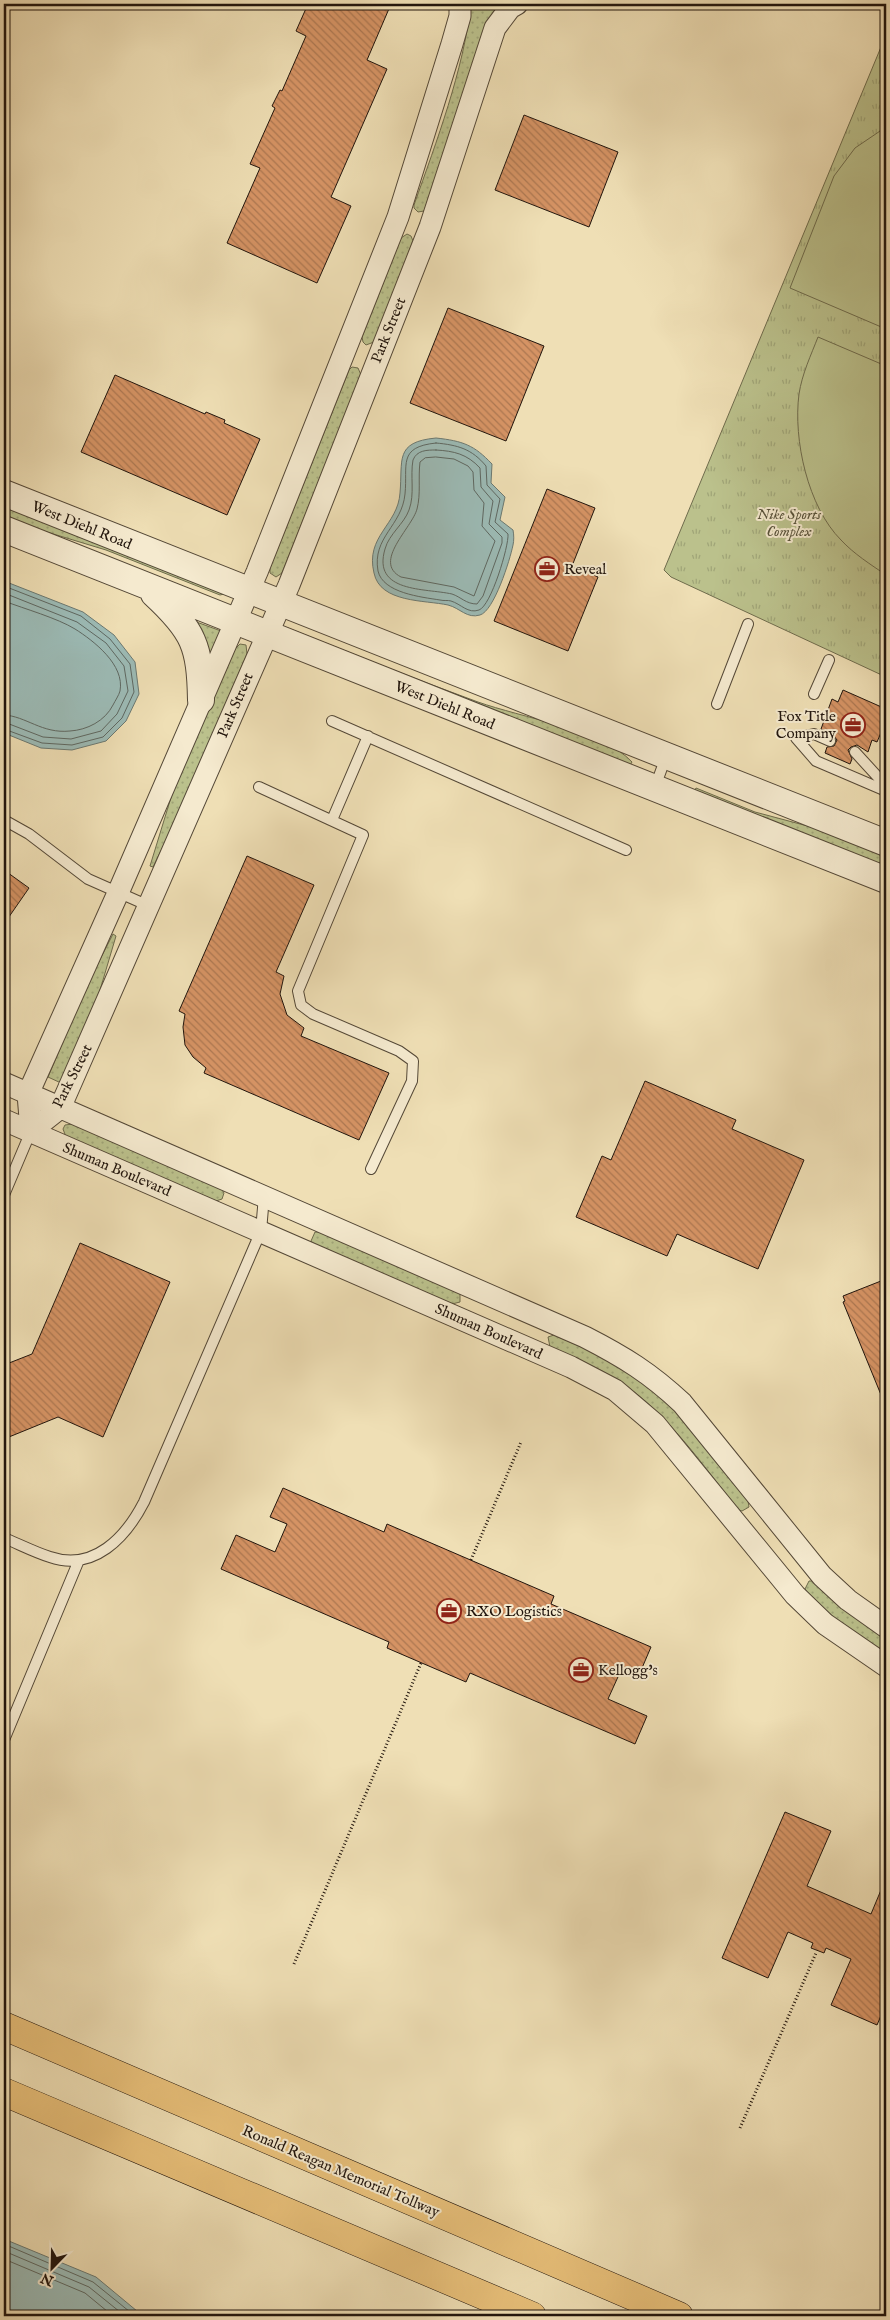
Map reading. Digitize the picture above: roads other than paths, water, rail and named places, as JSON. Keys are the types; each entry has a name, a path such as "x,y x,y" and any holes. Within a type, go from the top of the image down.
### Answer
{"highway":[{"name":"Ronald Reagan Memorial Tollway","path":"4,2026 679,2316"},
{"path":"4,2092 532,2316"}],"street":[{"name":"Park Street","path":"31,1132 28,1094 118,894 235,622 398,217 452,44 460,16 460,4"},
{"name":"Park Street","path":"31,1132 60,1108 280,604 430,227 495,28 510,8 517,4"},
{"name":"West Diehl Road","path":"4,494 886,843"},
{"name":"West Diehl Road","path":"4,529 886,880"},
{"path":"144,586 174,612 192,640 201,664 202,700"},
{"path":"4,1083 585,1337 635,1364 658,1380 682,1403 822,1576 848,1600 886,1627"},
{"name":"Shuman Boulevard","path":"4,1120 571,1367 615,1390 655,1424 795,1595 826,1624 886,1666"}],"lane":[{"path":"717,704 748,624"},
{"path":"814,694 829,660"},
{"path":"332,721 626,850"},
{"path":"332,820 368,736"},
{"path":"829,744 796,738 816,761 886,788"},
{"path":"854,755 886,788"},
{"path":"654,788 666,757"},
{"path":"259,787 364,835 298,991 301,1005 314,1014 399,1051 413,1061 412,1080 371,1169"},
{"path":"4,820 29,834 88,878 118,894 149,906"},
{"path":"4,1195 7,1180 31,1132"},
{"path":"4,1538 52,1558 79,1560 102,1552 120,1538 136,1517 261,1231 264,1196"},
{"path":"4,1740 79,1560"}],"water":[{"path":"436,438 461,443 479,452 492,464 491,483 505,497 500,520 513,530 513,545 509,562 496,595 491,604 480,615 471,616 452,606 416,601 394,595 378,583 374,573 372,560 374,549 398,504 403,455 407,448 413,444"},
{"path":"4,581 83,612 114,635 135,662 139,694 126,721 106,741 72,750 41,748 4,733"},
{"path":"4,2239 96,2277 143,2316 4,2316"}],"place":[{"name":"Reveal","path":"547,569"},
{"name":"Fox Title Company","path":"853,725"},
{"name":"RXO Logistics","path":"449,1611"},
{"name":"Kellogg's","path":"581,1670"}],"park label":[{"name":"Nike Sports Complex","path":"789,522"}]}
